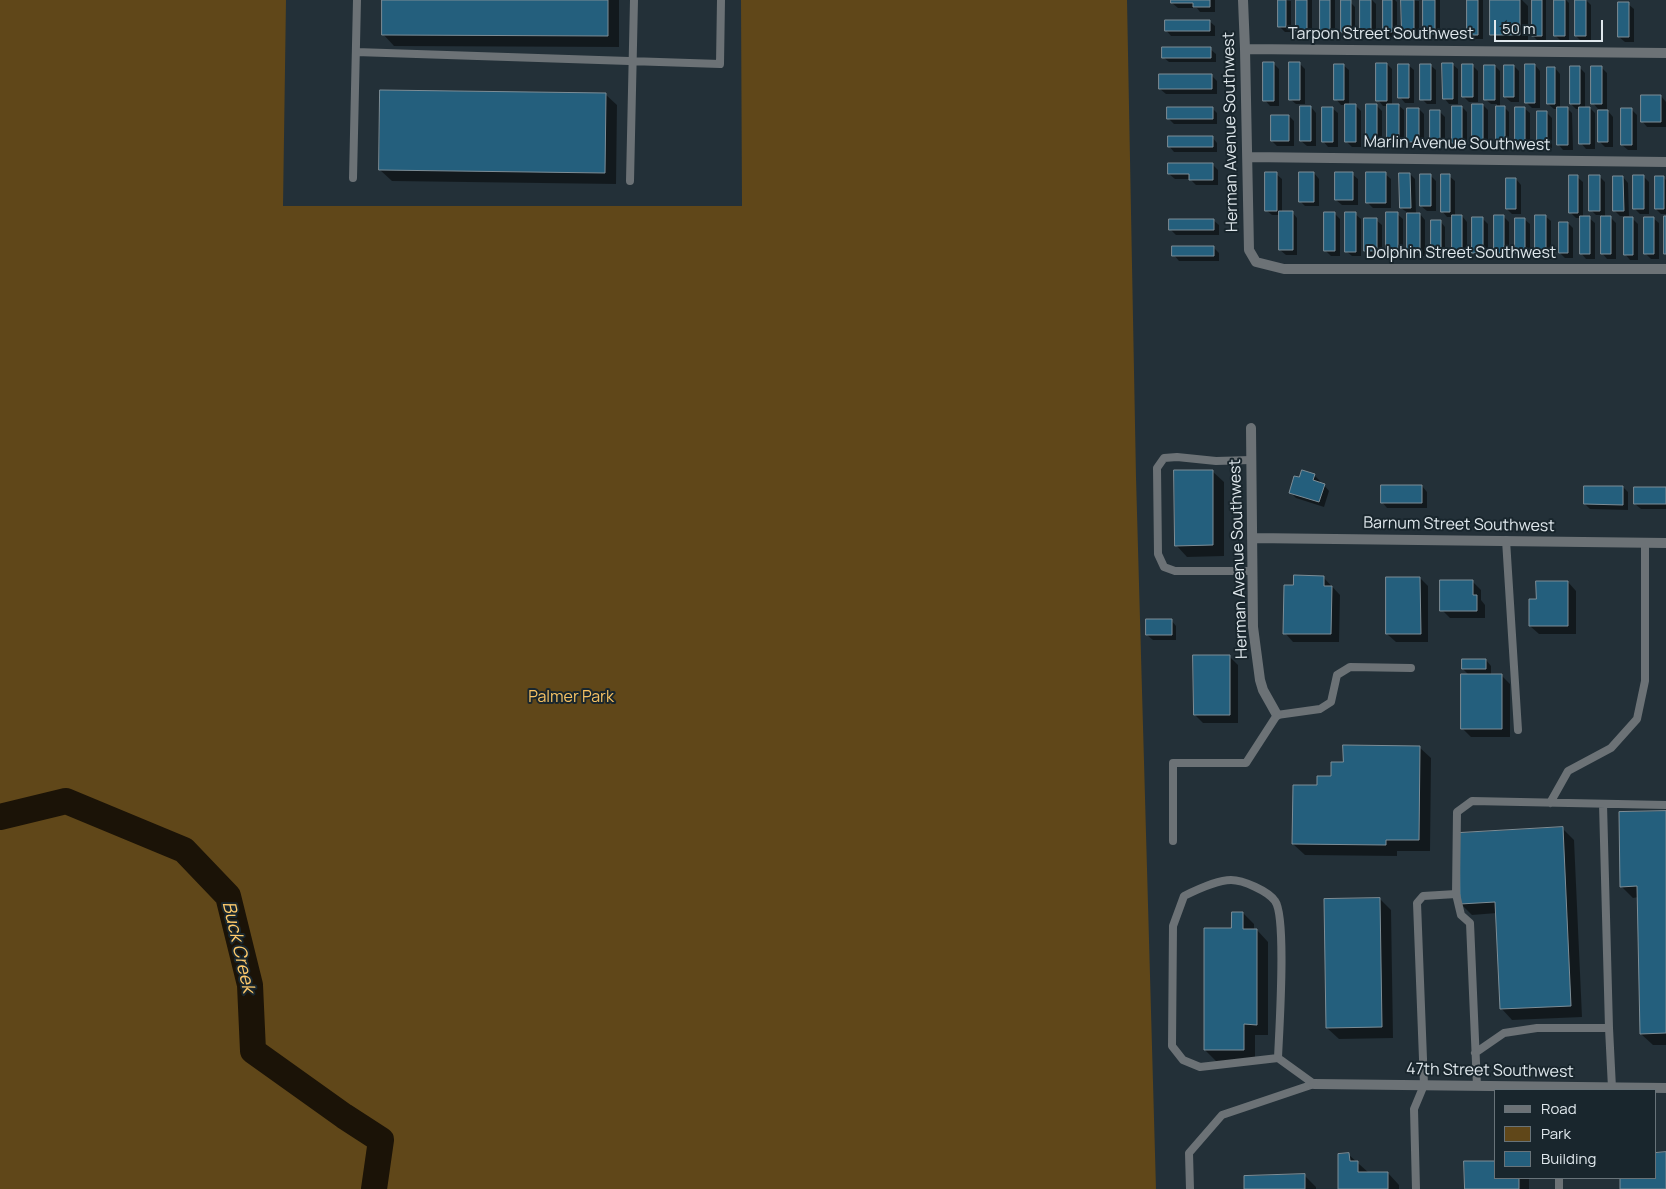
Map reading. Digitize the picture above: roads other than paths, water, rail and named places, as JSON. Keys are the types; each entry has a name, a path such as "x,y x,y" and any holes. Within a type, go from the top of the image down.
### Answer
{"street":[{"name":"Herman Avenue Southwest","path":"1243,0 1249,250 1256,262"},
{"name":"Tarpon Street Southwest","path":"1245,49 1666,53"},
{"name":"Marlin Avenue Southwest","path":"1248,157 1666,162"},
{"name":"Dolphin Street Southwest","path":"1256,262 1284,270 1666,270"},
{"name":"Herman Avenue Southwest","path":"1251,428 1253,627 1262,690 1277,715"},
{"name":"Barnum Street Southwest","path":"1252,538 1506,540 1666,544"},
{"name":"47th Street Southwest","path":"1314,1084 1556,1089 1666,1088"}],"lane":[{"path":"352,178 357,0"},
{"path":"630,181 634,0"},
{"path":"356,52 720,64 721,0"},
{"path":"1251,460 1216,461 1176,457 1164,458 1157,468 1158,554 1164,567 1175,571 1252,571"},
{"path":"1506,540 1518,730"},
{"path":"1550,803 1568,771 1611,748 1637,719 1645,681 1645,543"},
{"path":"1173,841 1173,763 1246,763 1277,715 1320,709 1331,702 1337,675 1350,667 1411,668"},
{"path":"1477,1086 1470,923 1461,915 1456,894 1457,812 1472,801 1666,805"},
{"path":"1604,804 1612,1088"},
{"path":"1278,1058 1282,934 1276,902 1259,888 1232,880 1201,888 1184,896 1174,926 1172,1046 1183,1060 1200,1067 1278,1058 1314,1084"},
{"path":"1416,1189 1414,1109 1424,1085 1418,903 1423,896 1456,894"},
{"path":"1475,1053 1504,1033 1537,1028 1609,1028"},
{"path":"1190,1189 1189,1154 1222,1115 1314,1084"}],"waterway":[{"name":"Buck Creek","path":"0,817 66,801 184,850 228,896 250,985 253,1051 381,1140 374,1189"}],"park label":[{"name":"Palmer Park","path":"571,698"}]}
